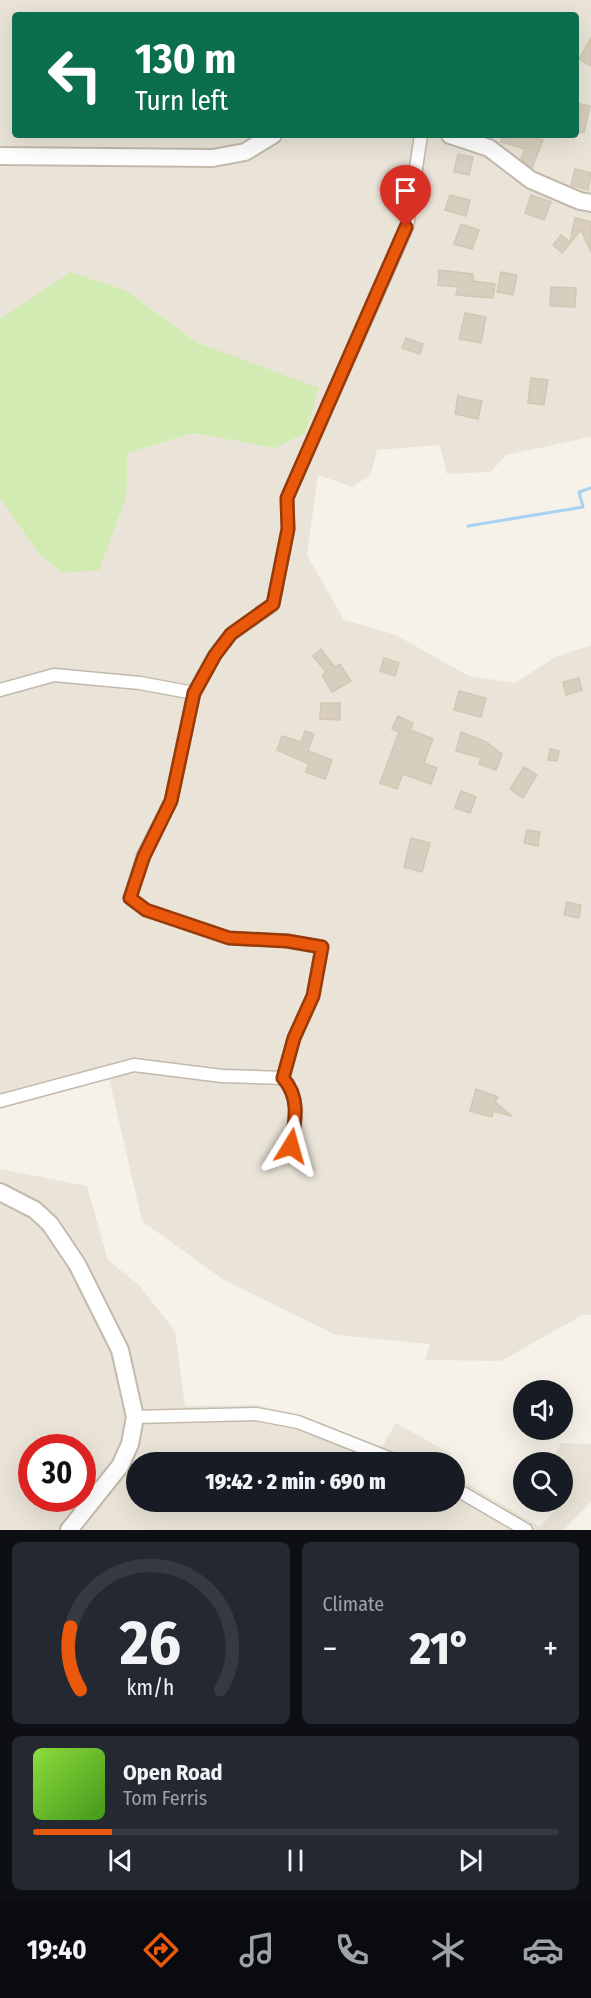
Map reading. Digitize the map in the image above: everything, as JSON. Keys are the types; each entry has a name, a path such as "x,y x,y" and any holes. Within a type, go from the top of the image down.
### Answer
{"street":[{"path":"0,156 213,158 245,152 268,138"},
{"path":"283,1078 294,1038 313,996 322,947 287,941 229,938 146,910 130,898 144,856 171,801 194,693 215,655 231,634 273,604 288,529 287,498 406,227 421,138"},
{"path":"459,138 489,148 531,180 580,201 591,203"},
{"path":"0,690 54,675 140,683 194,693"},
{"path":"0,1101 134,1065 222,1076 283,1078 292,1087 296,1110 291,1146"},
{"path":"0,1192 35,1210 50,1224 77,1264 120,1350 135,1417 130,1444 120,1466 69,1530"},
{"path":"135,1417 256,1414 298,1422 374,1452"},
{"path":"465,1494 526,1530"}],"shaded area":[{"path":"0,0 591,0 591,437 506,455 491,472 447,474 440,445 377,450 371,474 353,487 318,475 307,555 344,620 394,634 469,676 515,683 555,657 591,645 591,1315 583,1315 501,1361 425,1360 430,1344 336,1335 224,1280 142,1221 109,1078 0,1109 0,498 39,554 126,497 128,453 193,433 275,448 319,389 196,342 125,290 71,272 0,319"},
{"path":"0,1169 87,1186 108,1260 139,1285 175,1331 185,1406 256,1405 301,1415 381,1449 396,1423 447,1452 126,1452 126,1512 465,1512 465,1482 540,1527 553,1512 573,1512 573,1452 556,1452 561,1443 591,1444 591,1502 563,1530 0,1530"}],"green space":[{"path":"71,272 125,290 196,342 319,388 305,433 275,448 193,433 128,453 126,497 99,570 63,573 39,554 0,498 0,319"}],"building":[{"path":"591,38 591,66 579,59"},
{"path":"579,104 590,106 584,133 579,132"},
{"path":"502,138 543,140 532,168 521,159 525,149 501,142"},
{"path":"458,154 473,157 469,175 454,172"},
{"path":"575,169 591,173 588,190 571,185"},
{"path":"450,195 470,200 466,216 445,210"},
{"path":"531,195 551,202 544,220 525,213"},
{"path":"575,218 591,222 591,252 581,230 562,253 553,245 561,235 570,242"},
{"path":"461,224 479,230 472,249 454,244"},
{"path":"439,270 473,274 473,281 495,284 493,298 456,295 458,287 438,285"},
{"path":"501,272 517,275 513,295 497,292"},
{"path":"551,287 576,288 575,307 550,306"},
{"path":"465,313 486,317 481,343 459,339"},
{"path":"406,338 423,344 420,354 402,348"},
{"path":"531,378 548,380 544,405 528,403"},
{"path":"458,396 482,401 478,419 455,414"},
{"path":"321,649 335,667 340,664 351,681 332,692 322,675 326,672 313,656"},
{"path":"384,658 399,663 395,676 380,671"},
{"path":"579,678 582,690 566,695 563,682"},
{"path":"459,691 486,698 481,717 454,710"},
{"path":"321,703 340,703 340,720 320,719"},
{"path":"398,716 413,723 410,730 433,739 424,763 437,768 431,784 403,774 397,789 380,783 399,732 392,729"},
{"path":"305,731 314,734 308,751 332,760 325,779 306,772 309,764 277,750 282,736 301,742"},
{"path":"461,732 486,742 502,754 496,770 479,764 481,758 456,751"},
{"path":"550,749 559,751 557,761 548,760"},
{"path":"524,767 537,775 523,798 510,789"},
{"path":"461,791 476,797 470,813 455,808"},
{"path":"527,830 540,832 538,846 524,843"},
{"path":"411,838 430,843 422,872 404,867"},
{"path":"567,902 581,905 579,918 564,915"},
{"path":"476,1089 498,1097 495,1102 512,1116 493,1111 492,1117 470,1111"}],"waterway":[{"path":"468,526 583,507 579,492 591,488"}],"route":[{"path":"291,1146 296,1110 292,1087 283,1078 294,1038 313,996 322,947 287,941 229,938 146,910 130,898 144,856 171,801 194,693 215,655 231,634 273,604 288,529 287,498 406,227"}]}
